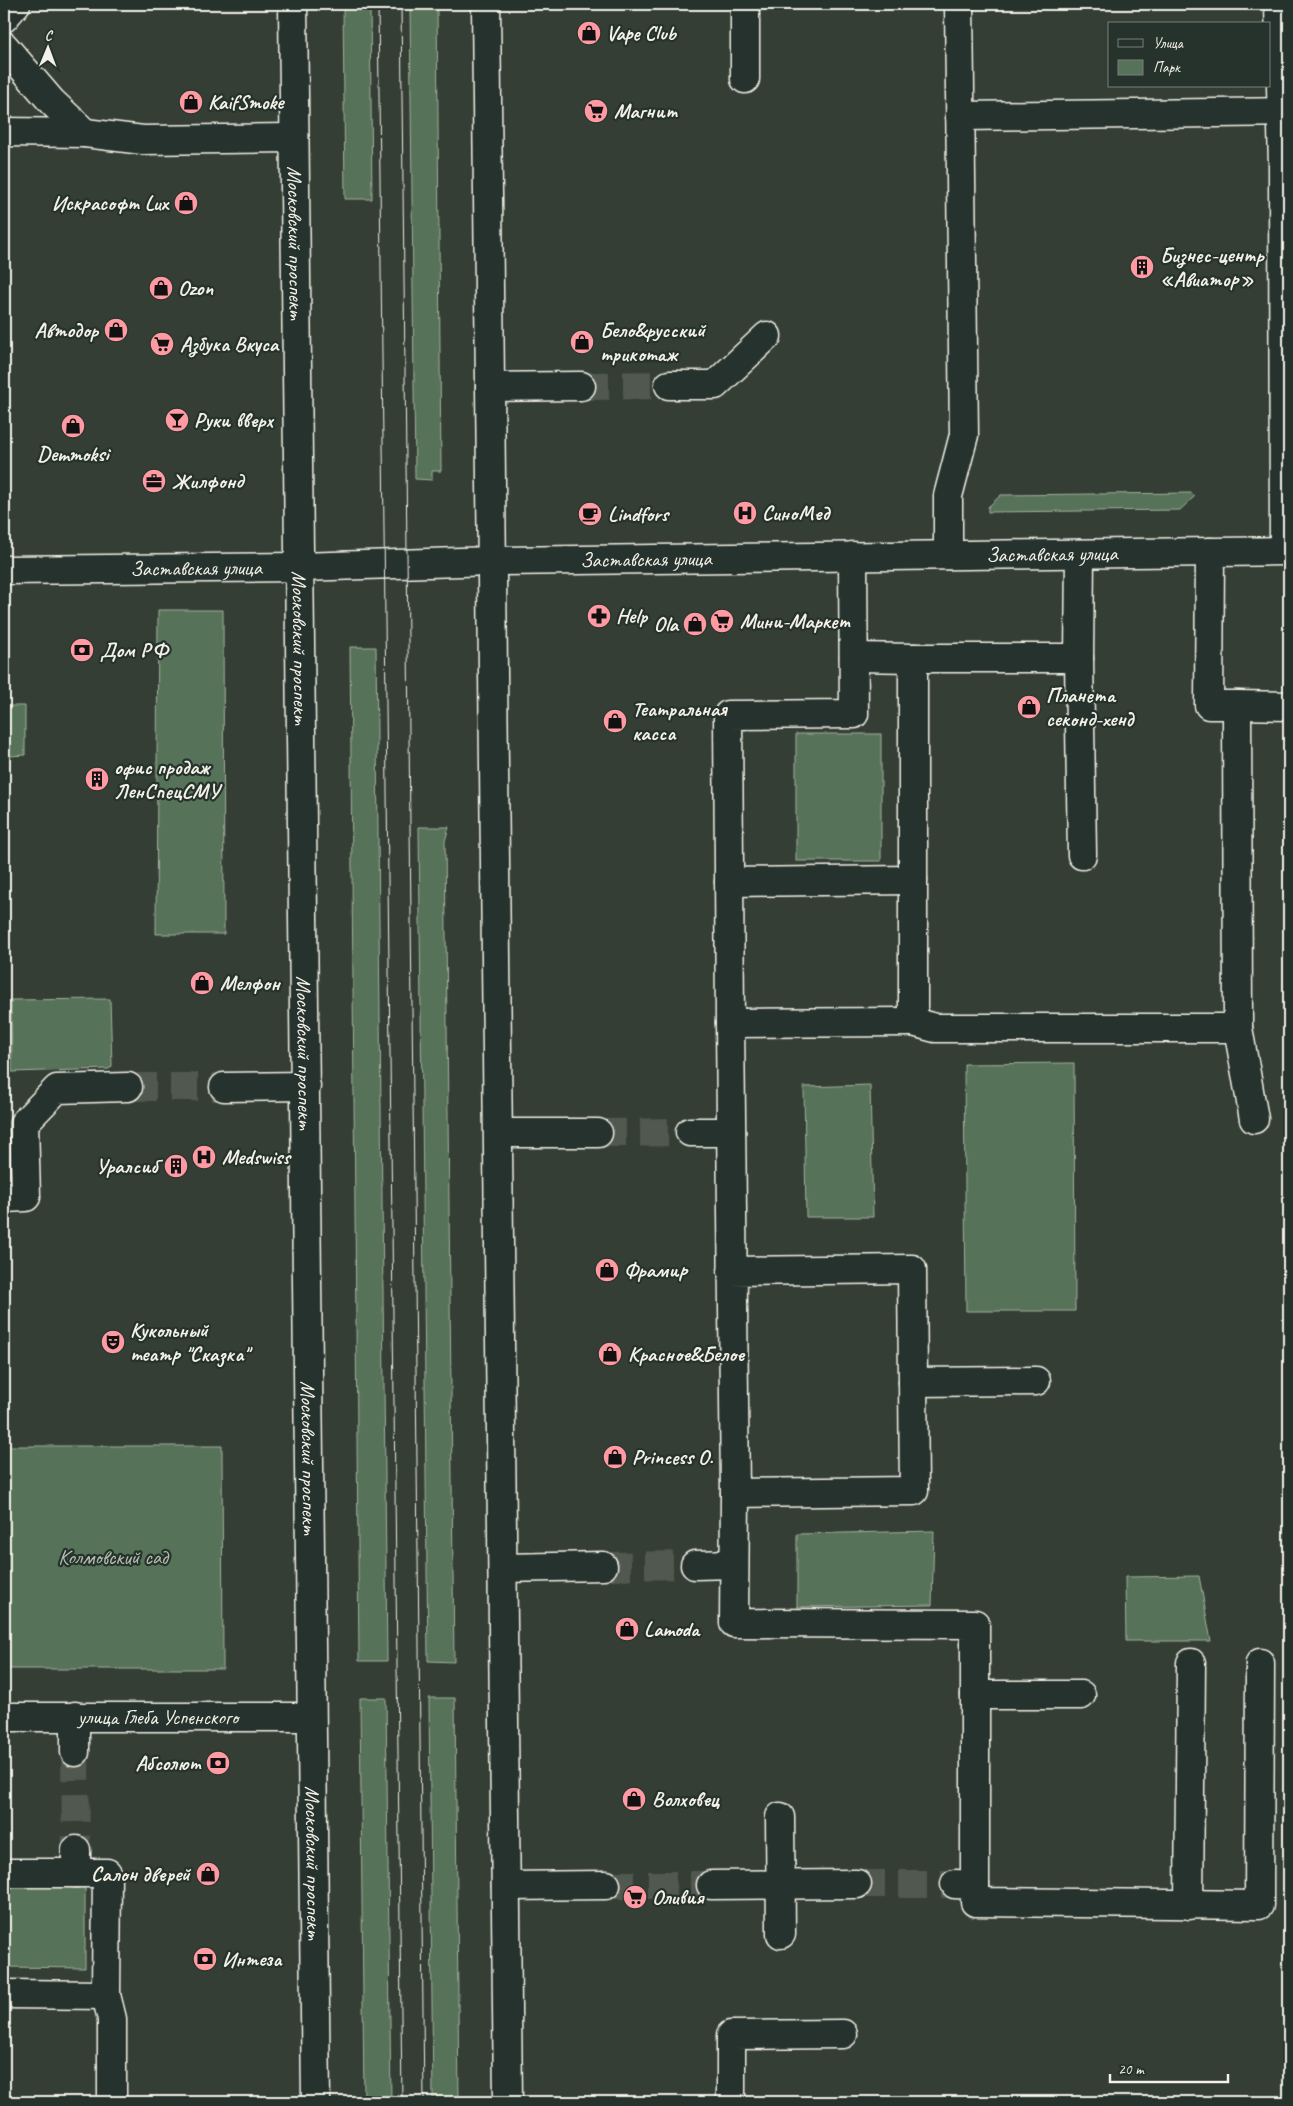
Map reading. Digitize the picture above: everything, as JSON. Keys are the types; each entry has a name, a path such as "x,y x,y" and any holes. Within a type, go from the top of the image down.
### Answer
{"main road":[{"path":"4,18 16,4"},
{"name":"Московский проспект","path":"294,4 316,2102"},
{"path":"486,4 508,2102"},
{"path":"745,4 745,79"},
{"path":"948,555 948,496 964,435 959,4"},
{"path":"1279,4 1285,112 1287,551"},
{"path":"4,46 52,102 85,133"},
{"path":"960,116 1285,112"},
{"path":"4,132 85,133 143,140 294,138"},
{"path":"669,385 714,385 767,336"},
{"path":"490,387 581,386"},
{"name":"Заставская улица","path":"4,570 299,567 493,561 1287,551"},
{"path":"1210,552 1209,705 1289,706"},
{"path":"1080,554 1082,855"},
{"path":"853,556 854,714 728,715 735,1493 734,1623 975,1624 976,1696 965,1885 975,1902 1189,1906 1259,1905 1260,1663"},
{"path":"854,657 1080,658"},
{"path":"913,658 913,1022"},
{"path":"1238,705 1238,1028 1254,1119"},
{"path":"729,882 913,880"},
{"path":"730,1023 913,1022 935,1028 1238,1028"},
{"path":"224,1087 306,1086"},
{"path":"4,1198 26,1197 14,1123 57,1089 128,1087"},
{"path":"690,1132 731,1132"},
{"path":"499,1133 598,1133"},
{"path":"732,1271 912,1269 914,1491 735,1493"},
{"path":"913,1382 1036,1381"},
{"path":"695,1565 734,1564"},
{"path":"503,1568 603,1566"},
{"path":"1189,1906 1191,1663"},
{"path":"976,1696 1081,1695"},
{"path":"75,1716 75,1752"},
{"name":"улица Глеба Успенского","path":"4,1717 311,1716"},
{"path":"780,1817 781,1934"},
{"path":"4,1873 76,1862 107,1873 106,1995 112,2018 112,2102"},
{"path":"711,1885 857,1884"},
{"path":"506,1886 606,1885"},
{"path":"4,1994 106,1995"},
{"path":"731,2102 731,2035 843,2034"}],"green space":[{"path":"343,4 370,4 372,199 345,199"},
{"path":"410,4 437,4 441,471 432,471 432,480 415,479"},
{"path":"1192,493 1195,496 1180,510 988,512 988,507 1001,495"},
{"path":"158,610 223,610 224,934 156,934"},
{"path":"350,647 376,647 387,1661 359,1661"},
{"path":"4,706 25,706 25,755 9,756 9,746 4,742"},
{"path":"796,734 881,734 881,861 796,861"},
{"path":"419,827 449,827 445,841 454,1662 428,1661"},
{"path":"110,999 112,1066 109,1069 12,1072 11,1000"},
{"path":"1074,1063 1075,1311 966,1311 964,1064"},
{"path":"870,1085 873,1217 806,1217 804,1087"},
{"name":"Колмовский сад","path":"4,1446 222,1446 223,1669 4,1669"},
{"path":"934,1531 932,1605 797,1607 797,1534"},
{"path":"1199,1576 1211,1641 1126,1641 1125,1577"},
{"path":"360,1698 386,1698 391,2102 364,2102"},
{"path":"429,1698 455,1698 459,2102 433,2102"},
{"path":"4,1887 85,1888 85,1968 4,1967"}],"tunnel":[{"path":"581,386 669,385"},
{"path":"128,1087 224,1087"},
{"path":"598,1133 690,1132"},
{"path":"603,1566 695,1565"},
{"path":"75,1752 76,1850"},
{"path":"857,1884 955,1884"},
{"path":"606,1885 711,1885"}],"tram line":[{"path":"378,4 402,2102"},
{"path":"401,4 424,2102"}],"place":[{"name":"Vape Club","path":"589,33"},
{"name":"KaifSmoke","path":"191,102"},
{"name":"Магнит","path":"596,111"},
{"name":"Искрасофт Lux","path":"186,203"},
{"name":"Бизнес-центр «Авиатор»","path":"1142,267"},
{"name":"Ozon","path":"161,288"},
{"name":"Автодор","path":"116,330"},
{"name":"Бело&русский трикотаж","path":"582,342"},
{"name":"Азбука Вкуса","path":"162,344"},
{"name":"Руки вверх","path":"177,420"},
{"name":"Demmoksi","path":"73,426"},
{"name":"Жилфонд","path":"154,481"},
{"name":"СиноМед","path":"745,513"},
{"name":"Lindfors","path":"590,514"},
{"name":"Help","path":"599,616"},
{"name":"Мини-Маркет","path":"722,621"},
{"name":"Ola","path":"695,624"},
{"name":"Дом РФ","path":"82,650"},
{"name":"Планета секонд-хенд","path":"1029,707"},
{"name":"Театральная касса","path":"615,721"},
{"name":"офис продаж ЛенСпецСМУ","path":"97,779"},
{"name":"Мелфон","path":"202,983"},
{"name":"Medswiss","path":"204,1157"},
{"name":"Уралсиб","path":"176,1166"},
{"name":"Фрамир","path":"607,1270"},
{"name":"Кукольный театр \"Сказка\"","path":"113,1342"},
{"name":"Красное&Белое","path":"610,1354"},
{"name":"Princess O.","path":"615,1457"},
{"name":"Lamoda","path":"627,1629"},
{"name":"Абсолют","path":"218,1763"},
{"name":"Волховец","path":"634,1799"},
{"name":"Салон дверей","path":"208,1874"},
{"name":"Оливия","path":"635,1897"},
{"name":"Интеза","path":"205,1959"}]}
